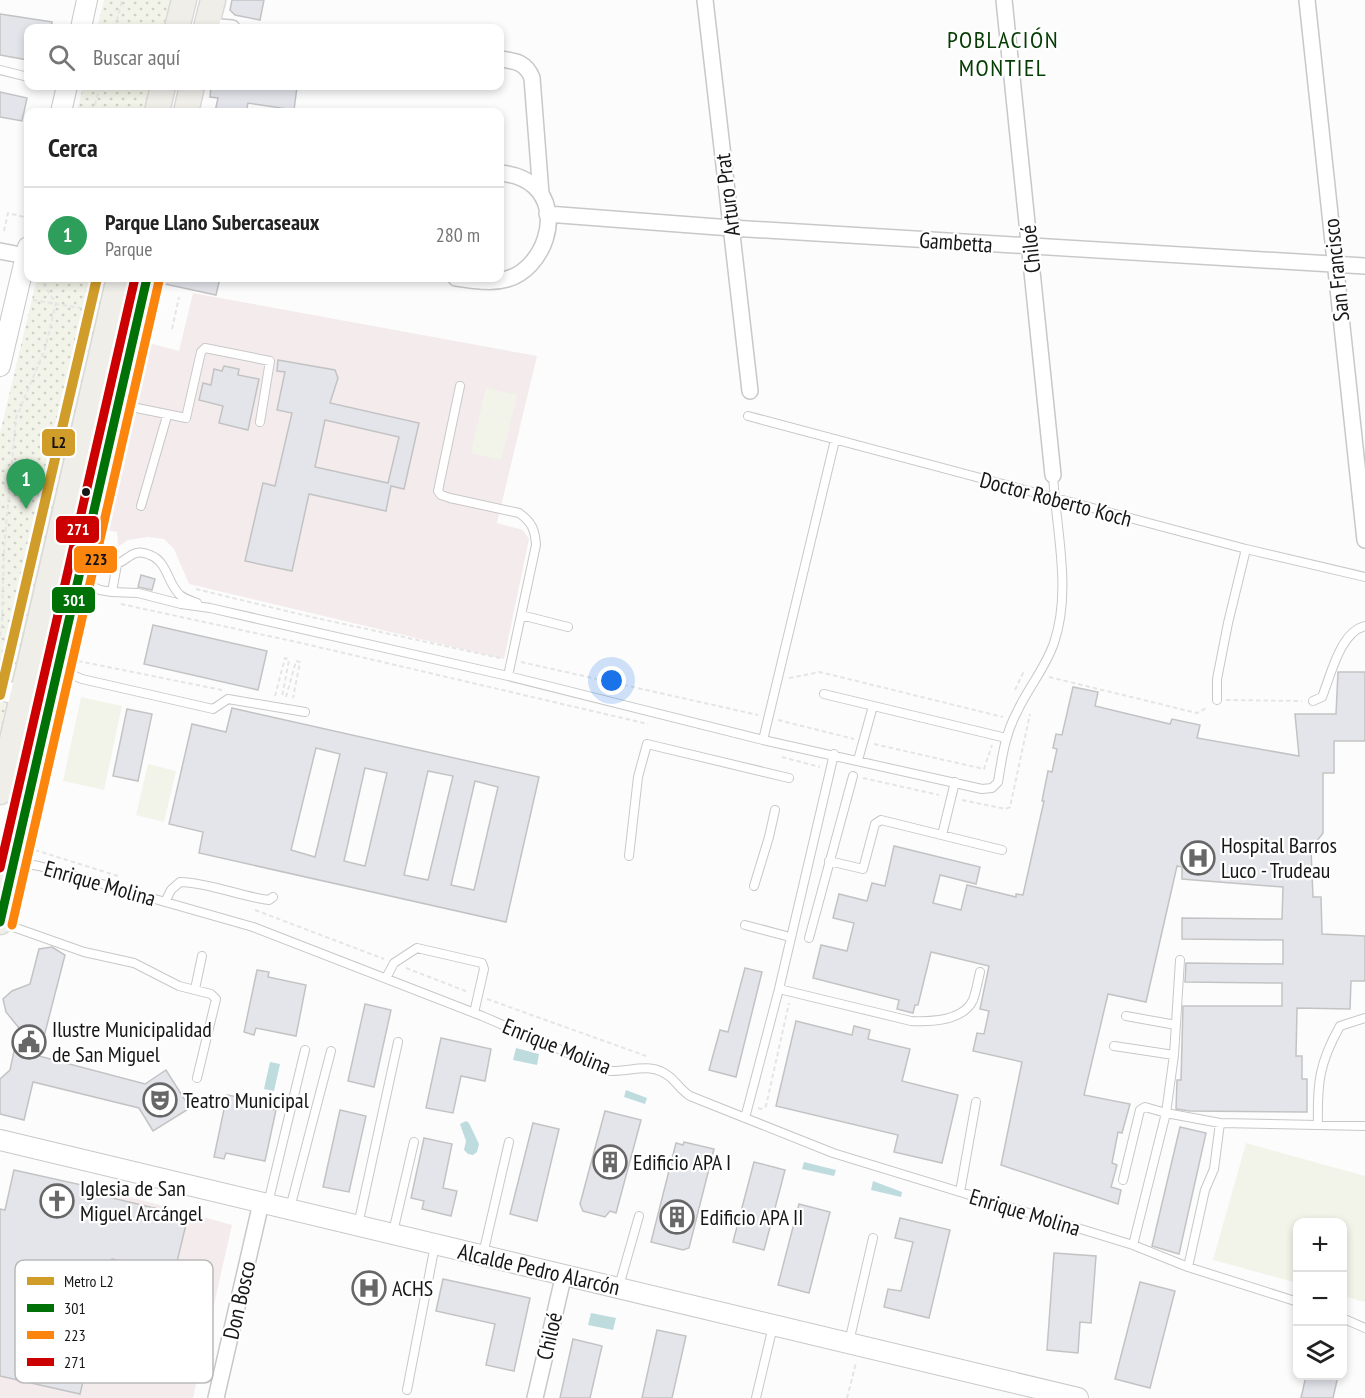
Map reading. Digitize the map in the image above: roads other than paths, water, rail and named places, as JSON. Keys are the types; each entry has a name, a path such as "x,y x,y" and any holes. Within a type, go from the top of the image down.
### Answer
{"main road":[{"path":"178,24 184,0"},
{"path":"207,24 213,0"},
{"path":"158,108 162,90"},
{"path":"187,108 191,90"},
{"path":"0,792 11,693 52,565 117,282"},
{"path":"0,922 13,842 50,702 146,282"}],"street":[{"path":"82,24 87,0"},
{"name":"Arturo Prat","path":"705,0 750,391"},
{"name":"Chiloé","path":"1004,0 1053,475"},
{"name":"San Francisco","path":"1307,0 1365,540"},
{"path":"504,60 519,62 529,70 532,78 541,194 548,214 542,247 533,264 525,271 504,279"},
{"path":"62,108 65,90"},
{"path":"504,174 521,177 541,194"},
{"name":"Gambetta","path":"548,214 731,228 1365,266"},
{"path":"0,251 24,251"},
{"path":"0,366 24,264"},
{"path":"11,693 50,702"},
{"name":"Alcalde Pedro Alarcón","path":"0,1140 1078,1398"},
{"name":"Don Bosco","path":"216,1398 264,1204"},
{"name":"Chiloé","path":"535,1398 564,1274"}],"lane":[{"path":"0,70 24,76"},
{"path":"118,404 181,419 187,417 201,352 205,348 270,361 260,422"},
{"path":"460,386 438,491 441,495 450,498 519,513 528,519 535,531 536,544 508,676"},
{"path":"141,506 167,416"},
{"name":"Doctor Roberto Koch","path":"748,416 1246,549 1365,578"},
{"path":"763,740 836,440"},
{"name":"Chiloé","path":"955,782 982,789 992,788 998,782 1006,738 1013,719 1039,676 1054,642 1063,599 1053,475"},
{"path":"1217,700 1219,668 1246,549"},
{"path":"52,565 80,572 117,564 127,556 148,554 162,564 181,596 210,608"},
{"path":"112,592 117,564"},
{"path":"52,565 80,572 100,590 138,593 181,604 210,608 508,676 763,740 955,782 942,835"},
{"path":"521,615 568,627"},
{"path":"1313,701 1322,698 1346,639 1356,629 1365,626"},
{"path":"59,663 82,679 213,709 228,699 304,712"},
{"path":"824,694 1006,738"},
{"path":"858,760 873,706"},
{"path":"629,856 638,777 646,744 789,778"},
{"path":"745,1118 779,989 834,754"},
{"path":"809,938 828,861 853,776"},
{"path":"754,886 775,810"},
{"path":"828,861 863,868 875,824 881,820 1002,850"},
{"name":"Enrique Molina","path":"13,842 39,866 253,927 474,1013 610,1071 622,1072 643,1067 657,1070 669,1076 683,1092 690,1096 834,1152 1133,1245 1188,1267 1293,1300"},
{"path":"165,902 171,890 180,882 201,883 269,900 273,897"},
{"path":"0,922 84,952 134,963 178,987 211,994 216,999 197,1078"},
{"path":"745,925 790,937"},
{"path":"386,978 394,963 417,948 482,963 484,969 474,1013"},
{"path":"195,989 202,956"},
{"path":"1133,1245 1166,1113 1174,1055 1180,960"},
{"path":"779,989 911,1022 927,1022 948,1019 961,1012 972,1002 980,972"},
{"path":"1126,1016 1176,1025"},
{"path":"1318,1125 1317,1090 1322,1064 1331,1042 1340,1026 1365,1018"},
{"path":"358,1226 398,1042"},
{"path":"1114,1046 1174,1055"},
{"path":"264,1204 305,1050"},
{"path":"290,1210 331,1051"},
{"path":"960,1192 976,1102"},
{"path":"1122,1180 1140,1110 1145,1107 1220,1124 1365,1126"},
{"path":"1188,1267 1205,1190 1214,1169 1220,1124"},
{"path":"392,1234 414,1142"},
{"path":"483,1254 509,1142"},
{"path":"619,1288 639,1216"},
{"path":"855,1344 873,1238"},
{"path":"407,1390 435,1244"},
{"path":"1347,1320 1365,1328"},
{"path":"756,1398 773,1324"}],"water":[{"path":"516,1048 539,1054 537,1065 513,1060"},
{"path":"270,1062 280,1064 274,1091 264,1089"},
{"path":"626,1090 647,1098 645,1104 624,1097"},
{"path":"466,1121 479,1144 477,1152 473,1155 464,1150 466,1141 460,1124"},
{"path":"804,1162 836,1170 834,1176 802,1169"},
{"path":"873,1181 902,1192 901,1197 871,1190"},
{"path":"591,1313 616,1318 613,1330 588,1325"}],"metro line":[{"name":"L2","path":"0,695 96,282"}],"place":[{"name":"Parque Llano Subercaseaux","path":"26,509"},
{"name":"Hospital Barros Luco - Trudeau","path":"1198,858"},
{"name":"Ilustre Municipalidad de San Miguel","path":"29,1042"},
{"name":"Teatro Municipal","path":"160,1100"},
{"name":"Edificio APA I","path":"610,1162"},
{"name":"Iglesia de San Miguel Arcángel","path":"57,1201"},
{"name":"Edificio APA II","path":"677,1217"},
{"name":"ACHS","path":"369,1288"}],"district":[{"name":"POBLACIÓN MONTIEL","path":"1003,54"}]}
